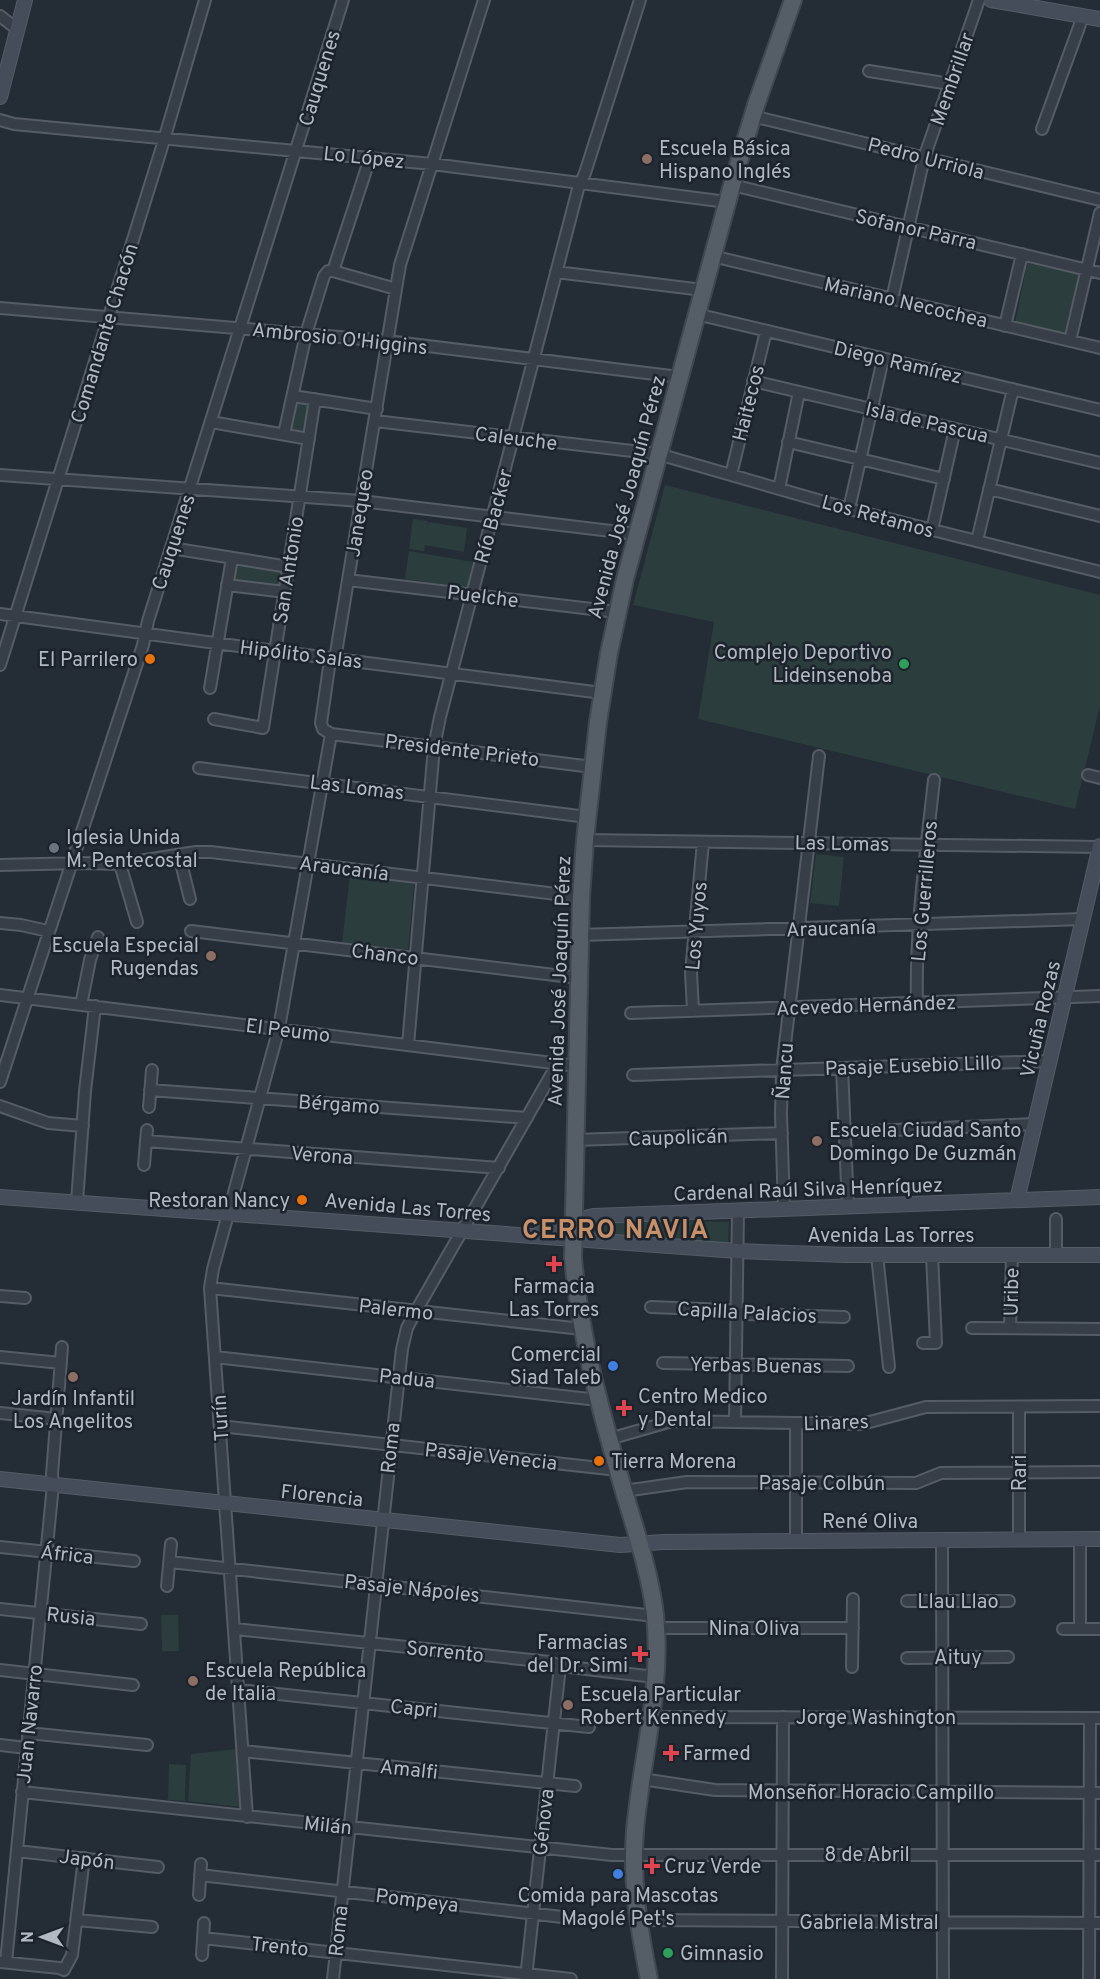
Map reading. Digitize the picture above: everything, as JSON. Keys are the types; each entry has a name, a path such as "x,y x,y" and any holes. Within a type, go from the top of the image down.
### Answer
{"main road":[{"path":"0,97 25,0"},
{"name":"Avenida José Joaquín Pérez","path":"649,1979 638,1920 634,1855 642,1779 652,1717 656,1622 639,1544 598,1400 582,1329 573,1240 581,897 585,840 602,693 617,612 636,534 752,116 794,0"},
{"path":"991,0 1100,19"},
{"name":"Vicuña Rozas","path":"1017,1200 1100,846"},
{"name":"Avenida Las Torres","path":"0,1197 738,1251 877,1255 1100,1255"},
{"name":"Cardenal Raúl Silva Henríquez","path":"521,1236 551,1230 594,1216 1100,1197"},
{"name":"Florencia","path":"0,1479 382,1521 620,1545 639,1544"},
{"name":"René Oliva","path":"639,1544 796,1540 1100,1539"}],"street":[{"name":"Comandante Chacón","path":"0,665 165,137 205,0"},
{"name":"Cauquenes","path":"0,1082 5,1048 27,998 71,863 343,0"},
{"name":"Janequeo","path":"279,1028 331,734 321,723 329,667 333,659 348,580 396,289 404,251 484,0"},
{"name":"Río Backer","path":"408,1045 434,747 556,272 581,182 640,0"},
{"name":"Membrillar","path":"892,299 924,158 979,0"},
{"path":"0,15 17,29"},
{"path":"1042,129 1083,16"},
{"path":"869,71 950,84"},
{"name":"Pedro Urriola","path":"752,116 1100,200"},
{"name":"Lo López","path":"0,120 14,124 432,164 727,202"},
{"path":"333,271 370,158"},
{"name":"Sofanor Parra","path":"732,185 1100,273"},
{"path":"1070,341 1100,213"},
{"path":"1005,326 1022,254"},
{"name":"Mariano Necochea","path":"712,256 1100,348"},
{"path":"284,434 306,334 324,276 328,271 333,271 396,289"},
{"path":"556,272 703,290"},
{"name":"Ambrosio O'Higgins","path":"0,308 387,341 679,377"},
{"name":"Diego Ramírez","path":"696,314 1100,410"},
{"name":"Haitecos","path":"731,475 766,331"},
{"path":"849,509 883,359"},
{"name":"Isla de Pascua","path":"753,381 1100,463"},
{"path":"977,541 1013,389"},
{"path":"779,489 799,392"},
{"path":"293,396 377,409"},
{"name":"San Antonio","path":"214,719 263,728 315,399"},
{"name":"Caleuche","path":"375,421 658,454"},
{"path":"211,422 309,439"},
{"path":"932,530 955,429"},
{"path":"789,442 944,479"},
{"name":"Los Retamos","path":"658,454 849,509 1100,572"},
{"path":"0,475 361,501 636,534"},
{"path":"989,489 1100,516"},
{"path":"171,548 289,567"},
{"path":"210,688 232,558"},
{"name":"Puelche","path":"348,580 617,612"},
{"path":"227,585 285,592"},
{"name":"Hipólito Salas","path":"0,614 602,693"},
{"name":"Presidente Prieto","path":"331,734 592,767"},
{"name":"Ñancu","path":"784,1209 782,1070 819,756"},
{"name":"Las Lomas","path":"199,768 587,817"},
{"path":"1088,775 1100,778"},
{"name":"Los Guerrilleros","path":"917,1003 916,965 919,925 934,780"},
{"name":"Las Lomas","path":"585,840 1100,846"},
{"name":"Los Yuyos","path":"693,1011 692,972 703,842"},
{"name":"Araucanía","path":"0,865 120,864 211,852 581,897"},
{"path":"179,855 190,899"},
{"path":"120,864 136,922"},
{"name":"Araucanía","path":"580,936 1083,919"},
{"path":"0,923 48,931"},
{"name":"Chanco","path":"191,931 579,978"},
{"path":"81,1005 90,960 98,937"},
{"name":"El Peumo","path":"0,995 577,1066"},
{"name":"Acevedo Hernández","path":"632,1013 1100,996"},
{"path":"77,1202 95,1006"},
{"name":"Turín","path":"247,1816 210,1288 213,1269 279,1028"},
{"name":"Pasaje Eusebio Lillo","path":"633,1075 1050,1061"},
{"name":"Roma","path":"333,1979 398,1377 405,1337 416,1311 558,1063"},
{"path":"842,1068 848,1206"},
{"path":"149,1107 152,1070"},
{"name":"Bérgamo","path":"150,1090 527,1118"},
{"path":"0,1106 48,1123 83,1126"},
{"path":"845,1132 1035,1124"},
{"path":"144,1165 147,1130"},
{"name":"Caupolicán","path":"575,1140 782,1133"},
{"name":"Verona","path":"146,1142 499,1168"},
{"path":"735,1422 738,1210"},
{"path":"1056,1219 1056,1255"},
{"path":"877,1255 889,1367"},
{"path":"923,1343 942,1343 932,1255"},
{"name":"Uribe","path":"1010,1328 1012,1255"},
{"name":"Palermo","path":"210,1288 582,1329"},
{"path":"0,1296 25,1298"},
{"name":"Capilla Palacios","path":"651,1307 746,1314 844,1317"},
{"path":"972,1328 1100,1329"},
{"name":"Juan Navarro","path":"3,1962 46,1552 62,1347"},
{"path":"0,1357 61,1363"},
{"name":"Padua","path":"215,1358 598,1400"},
{"name":"Yerbas Buenas","path":"663,1363 848,1366"},
{"name":"Linares","path":"609,1438 666,1422 867,1424 926,1407 1100,1406"},
{"name":"Rari","path":"1019,1407 1019,1540"},
{"path":"0,1413 56,1419"},
{"path":"796,1423 796,1540"},
{"name":"Pasaje Venecia","path":"220,1426 618,1470"},
{"name":"Pasaje Colbún","path":"624,1491 679,1482 916,1483 941,1473 1100,1472"},
{"path":"1080,1539 1080,1629"},
{"path":"942,1540 943,1979"},
{"path":"167,1586 171,1544"},
{"name":"África","path":"0,1547 134,1561"},
{"name":"Pasaje Nápoles","path":"170,1562 376,1584 656,1622"},
{"path":"852,1667 853,1599"},
{"name":"Llau Llao","path":"907,1601 1010,1601"},
{"name":"Rusia","path":"0,1609 141,1624"},
{"name":"Nina Oliva","path":"656,1622 853,1628"},
{"name":"Sorrento","path":"235,1629 550,1662 655,1677"},
{"path":"1063,1629 1100,1629"},
{"name":"Aituy","path":"907,1658 1008,1657"},
{"name":"Génova","path":"526,1976 560,1665"},
{"path":"0,1670 134,1684"},
{"name":"Capri","path":"239,1690 590,1727"},
{"name":"Jorge Washington","path":"652,1717 1095,1718"},
{"path":"782,1979 783,1717"},
{"path":"1089,1979 1095,1923 1095,1718"},
{"path":"28,1733 147,1744"},
{"path":"0,1745 27,1748"},
{"name":"Amalfi","path":"243,1751 575,1786"},
{"name":"Monseñor Horacio Campillo","path":"642,1779 715,1791 1095,1793"},
{"name":"Milán","path":"22,1792 540,1848 634,1855"},
{"name":"Japón","path":"16,1851 158,1867"},
{"name":"8 de Abril","path":"634,1855 1095,1855"},
{"path":"64,1975 72,1955 84,1858"},
{"name":"Pompeya","path":"199,1896 201,1870 343,1892 562,1917"},
{"path":"76,1920 152,1927"},
{"name":"Gabriela Mistral","path":"638,1920 1095,1923"},
{"path":"202,1955 204,1923"},
{"name":"Trento","path":"203,1938 526,1976 571,1979"},
{"path":"3,1962 59,1968 64,1975"}],"shaded area":[{"path":"1027,263 1082,275 1067,336 1015,324"},
{"path":"295,398 312,401 306,434 288,431"},
{"name":"Complejo Deportivo Lideinsenoba","path":"665,485 1100,595 1100,706 1075,809 698,719 714,622 633,605"},
{"path":"413,519 428,521 427,527 429,522 467,528 464,552 425,545 424,551 409,549"},
{"path":"409,551 473,562 468,588 405,579"},
{"path":"235,563 283,570 280,588 233,581"},
{"path":"816,854 844,857 839,906 810,903"},
{"path":"350,875 414,884 408,950 342,943"},
{"path":"683,1220 683,1244 588,1237 584,1231 584,1224 593,1222"},
{"path":"688,1221 729,1222 728,1245 687,1243"},
{"path":"161,1615 178,1615 179,1651 162,1651"},
{"path":"237,1749 241,1807 188,1801 191,1754"},
{"path":"169,1764 186,1765 185,1801 168,1800"}],"place":[{"name":"Escuela Básica Hispano Inglés","path":"647,159"},
{"name":"El Parrilero","path":"150,659"},
{"name":"Complejo Deportivo Lideinsenoba","path":"904,664"},
{"name":"Iglesia Unida M. Pentecostal","path":"54,848"},
{"name":"Escuela Especial Rugendas","path":"211,956"},
{"name":"Escuela Ciudad Santo Domingo De Guzmán","path":"817,1141"},
{"name":"Restoran Nancy","path":"302,1200"},
{"name":"Farmacia Las Torres","path":"554,1264"},
{"name":"Comercial Siad Taleb","path":"613,1366"},
{"name":"Jardín Infantil Los Angelitos","path":"73,1377"},
{"name":"Centro Medico y Dental","path":"624,1408"},
{"name":"Tierra Morena","path":"599,1461"},
{"name":"Farmacias del Dr. Simi","path":"640,1654"},
{"name":"Escuela República de Italia","path":"193,1681"},
{"name":"Escuela Particular Robert Kennedy","path":"568,1705"},
{"name":"Farmed","path":"671,1753"},
{"name":"Cruz Verde","path":"652,1866"},
{"name":"Comida para Mascotas Magolé Pet's","path":"618,1874"},
{"name":"Gimnasio","path":"668,1953"}],"district":[{"name":"CERRO NAVIA","path":"616,1229"}]}
